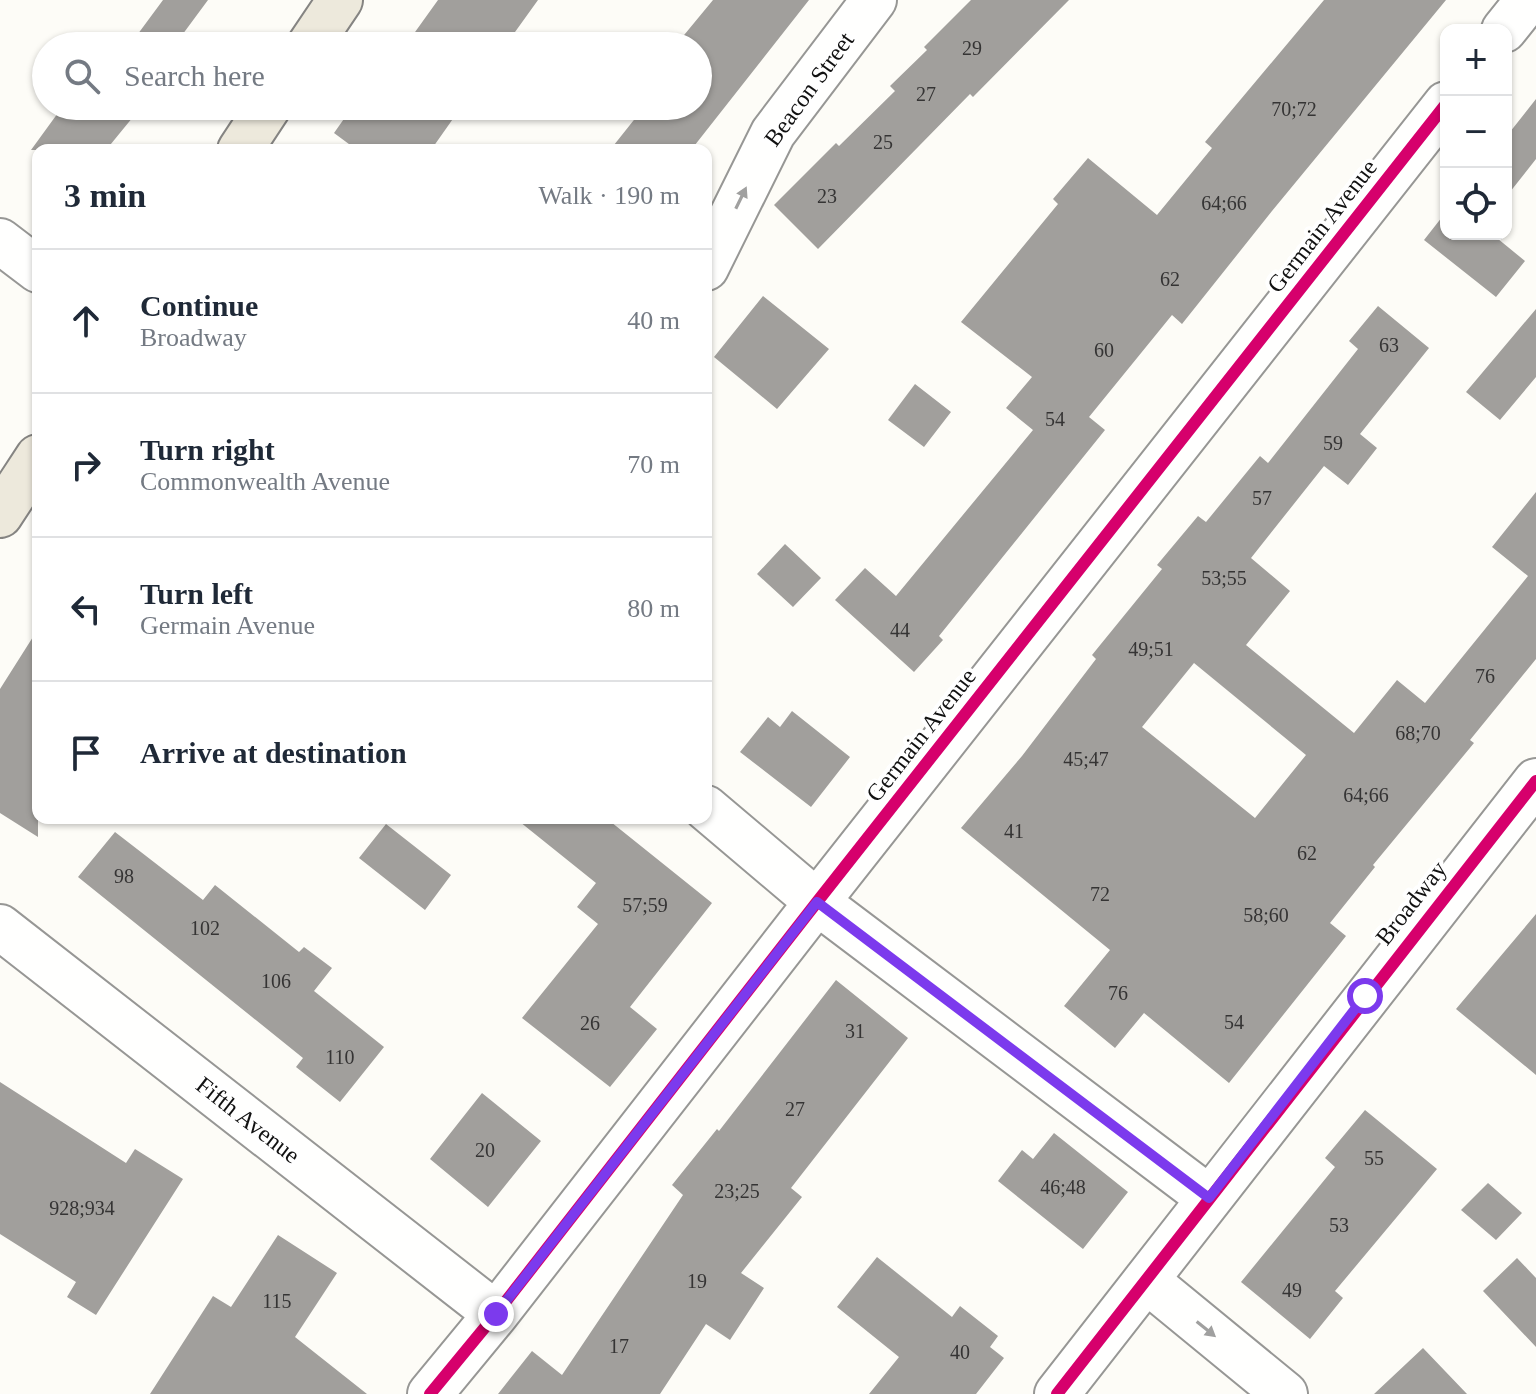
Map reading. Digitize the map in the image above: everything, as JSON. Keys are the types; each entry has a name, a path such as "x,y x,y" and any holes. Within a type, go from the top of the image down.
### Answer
{"main road":[{"path":"318,32 340,0"},
{"path":"244,144 260,120"},
{"path":"0,515 32,466"}],"street":[{"name":"Beacon Street","path":"712,256 773,133 874,0"},
{"path":"1509,24 1528,0"},
{"name":"Germain Avenue","path":"430,1394 1440,112"},
{"path":"0,241 32,265"},
{"name":"Broadway","path":"1057,1394 1536,781"},
{"path":"712,813 817,902 1209,1198"},
{"name":"Fifth Avenue","path":"0,927 496,1314"},
{"path":"1146,1280 1285,1394"}],"building":[{"path":"163,0 208,0 184,32 139,32"},
{"path":"438,0 538,0 515,32 415,32"},
{"path":"713,0 809,0 696,144 615,144 634,120 712,120 712,32 687,32"},
{"path":"971,0 1069,0 973,97 970,94 818,249 774,205 836,143 839,146 895,91 890,86"},
{"path":"1324,0 1446,0 1182,324 1172,315 1089,417 1105,430 939,636 943,640 914,672 835,600 865,568 896,596 1033,430 1006,408 1032,377 961,322 1058,204 1053,199 1088,158 1157,215 1212,148 1205,142"},
{"path":"1536,99 1536,159 1512,189 1512,168 1512,129"},
{"path":"53,120 131,120 111,144 35,144"},
{"path":"343,120 452,120 435,144 349,144 334,133"},
{"path":"1440,220 1440,240 1499,240 1525,261 1496,297 1424,240"},
{"path":"763,296 829,349 777,409 714,357"},
{"path":"1378,306 1429,348 1360,434 1377,448 1348,485 1324,466 1251,558 1290,591 1246,645 1354,733 1397,680 1425,703 1528,576 1492,547 1536,492 1536,659 1470,740 1474,743 1373,865 1375,867 1330,923 1346,936 1229,1083 1144,1013 1115,1048 1064,1006 1110,950 961,828 1022,756 1096,659 1092,655 1162,569 1157,565 1198,516 1206,522 1260,456 1268,463 1358,349 1349,341","holes":["1194,663 1306,755 1255,818 1142,727"]},
{"path":"1536,309 1536,377 1500,420 1466,392"},
{"path":"915,384 951,412 924,447 888,420"},
{"path":"785,544 821,578 793,607 757,574"},
{"path":"32,638 32,824 38,824 38,837 0,813 0,689"},
{"path":"792,711 850,757 811,807 740,752 768,717 780,727"},
{"path":"386,824 451,875 425,910 359,858"},
{"path":"522,824 613,824 712,903 630,1007 657,1029 610,1087 522,1018 598,924 577,907 596,883"},
{"path":"115,832 203,900 215,885 299,952 304,947 332,968 314,991 384,1047 340,1102 296,1067 303,1058 78,877"},
{"path":"1536,914 1536,1075 1456,1009"},
{"path":"836,980 908,1038 791,1188 802,1197 741,1273 764,1288 730,1340 706,1324 660,1394 498,1394 532,1351 562,1375 683,1195 672,1185 717,1129 719,1131"},
{"path":"0,1082 126,1163 135,1149 183,1179 96,1315 67,1297 76,1282 0,1234"},
{"path":"482,1093 541,1141 488,1207 430,1159"},
{"path":"1365,1110 1437,1169 1335,1291 1343,1298 1310,1339 1241,1282 1335,1167 1325,1158"},
{"path":"1054,1133 1128,1192 1083,1249 998,1181 1022,1150 1033,1159"},
{"path":"1488,1183 1522,1213 1496,1240 1461,1210"},
{"path":"278,1235 337,1273 295,1337 367,1394 150,1394 213,1296 231,1307"},
{"path":"877,1257 952,1317 960,1306 998,1336 990,1347 1004,1358 976,1394 869,1394 899,1357 837,1307"},
{"path":"1517,1258 1536,1278 1536,1347 1483,1291"},
{"path":"1423,1348 1467,1394 1374,1394"}],"cycle path":[{"path":"430,1394 1440,112"},
{"path":"1057,1394 1536,781"}],"route":[{"path":"496,1314 817,902 1209,1198 1365,996"}]}
